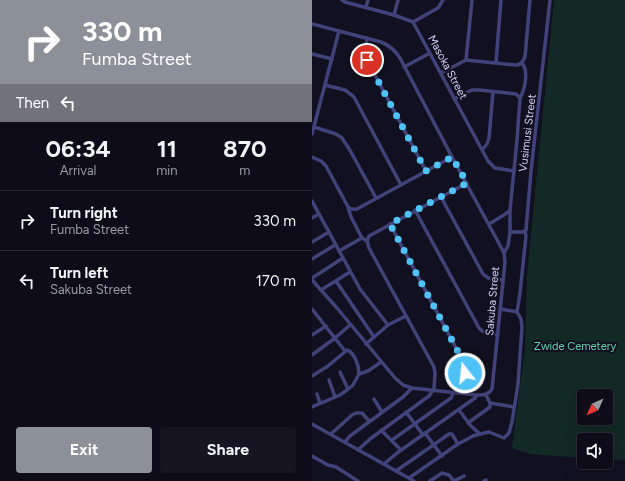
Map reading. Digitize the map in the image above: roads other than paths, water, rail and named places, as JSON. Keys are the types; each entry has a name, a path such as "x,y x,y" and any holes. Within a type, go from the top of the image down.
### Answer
{"street":[{"path":"342,0 413,22 436,10 443,0"},
{"path":"366,7 368,0"},
{"path":"394,15 398,0"},
{"path":"466,60 472,0"},
{"path":"496,62 501,0"},
{"path":"504,253 508,246 510,232 510,210 520,98 523,93 526,73 526,68 523,62 526,52 530,0"},
{"name":"Vusimusi Street","path":"517,312 550,0"},
{"name":"Masoka Street","path":"413,22 488,161 498,170 514,171"},
{"name":"Sakuba Street","path":"312,24 384,43 397,53 504,253 505,262 492,389 486,395"},
{"path":"312,134 339,31"},
{"path":"367,38 365,54 367,60 426,171"},
{"path":"404,67 430,53"},
{"path":"312,54 332,59"},
{"path":"441,73 466,60 516,65 523,62"},
{"path":"325,85 345,90 354,97 401,185"},
{"path":"454,99 472,90 516,94 520,98"},
{"path":"482,150 489,138 493,92"},
{"path":"314,127 336,134 345,141 376,198"},
{"path":"312,157 321,161 326,166 362,238 367,241 434,367 435,373 434,390 429,396 370,438 358,450"},
{"path":"347,206 353,210 357,209 452,157"},
{"path":"367,241 369,236 467,183"},
{"path":"441,197 483,274 488,278 503,280"},
{"path":"312,201 360,289 388,325"},
{"path":"415,210 479,328 488,333 498,334"},
{"path":"489,224 510,210"},
{"path":"312,218 319,214"},
{"path":"390,224 463,361 466,369 463,394"},
{"path":"510,232 525,231"},
{"path":"312,242 329,232"},
{"path":"339,251 362,238"},
{"path":"312,259 336,245"},
{"path":"343,258 312,279 399,382 412,388 486,395 490,403"},
{"path":"321,290 350,272"},
{"path":"336,281 374,337"},
{"path":"409,478 458,444 480,434 489,432 504,438 507,435 512,422 518,384 522,327 517,312 500,309"},
{"path":"312,310 346,351 350,352 354,356 359,371 356,381 348,389 335,397 312,407"},
{"path":"366,344 388,325 406,316"},
{"path":"312,355 350,325"},
{"path":"312,335 326,326"},
{"path":"312,376 332,364 346,351"},
{"path":"359,374 368,371 381,362"},
{"path":"340,372 348,389"},
{"path":"329,380 335,397"},
{"path":"345,442 350,436 403,397 412,388"},
{"path":"392,440 451,398 453,393"},
{"path":"317,394 320,403"},
{"path":"384,464 401,450 475,398 477,395"},
{"path":"374,399 382,412"},
{"path":"490,403 514,407"},
{"path":"468,423 488,408 490,403"},
{"path":"458,410 468,423 480,434"},
{"path":"406,412 414,424 442,456"},
{"path":"331,434 356,413 362,413 369,421"},
{"path":"312,424 414,481"},
{"path":"381,430 401,450"},
{"path":"396,471 433,444 450,434 452,434 458,444"},
{"path":"312,456 328,465 336,467 358,481"},
{"path":"430,481 442,473 449,475 454,481 464,476"}],"park label":[{"name":"Zwide Cemetery","path":"575,346"}]}
